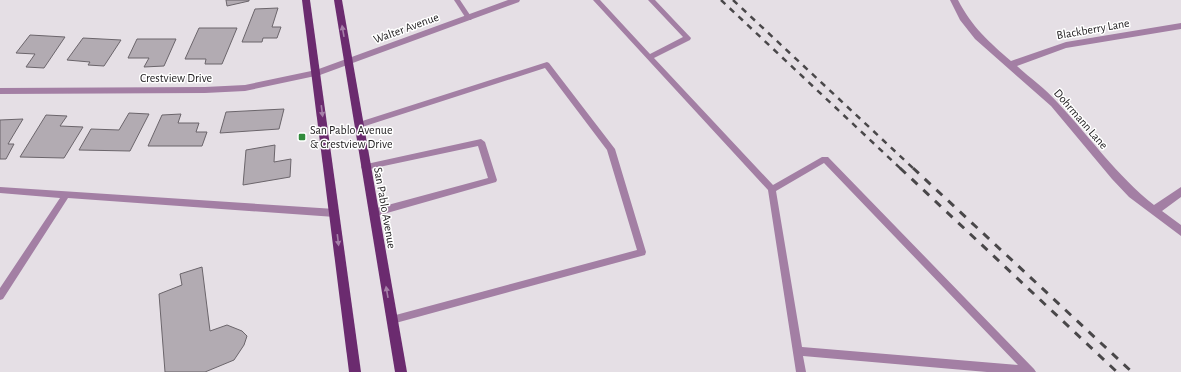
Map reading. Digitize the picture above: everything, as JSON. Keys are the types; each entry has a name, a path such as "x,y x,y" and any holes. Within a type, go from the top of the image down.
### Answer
{"main road":[{"path":"306,0 317,73 355,372"},
{"name":"San Pablo Avenue","path":"338,0 400,372"}],"street":[{"name":"Walter Avenue","path":"349,62 516,0"},
{"name":"Dohrmann Lane","path":"954,0 963,18 978,37 1054,104 1115,176 1133,194 1181,231"},
{"name":"Blackberry Lane","path":"1011,65 1066,45 1181,26"},
{"name":"Crestview Drive","path":"0,91 231,89 260,86 317,73 349,62"},
{"path":"1155,210 1181,191"}],"lane":[{"path":"457,0 469,18"},
{"path":"596,0 772,189 801,372"},
{"path":"649,57 688,38 652,0"},
{"path":"359,125 547,65 611,149 642,252 392,320"},
{"path":"365,167 481,142 493,180 373,213"},
{"path":"772,189 825,159 1030,371"},
{"path":"0,190 65,196 335,214"},
{"path":"0,296 65,196"},
{"path":"798,351 1030,371"}],"building":[{"path":"226,0 249,0 249,1 227,6"},
{"path":"278,8 272,27 281,27 277,38 263,38 262,42 242,42 255,9"},
{"path":"199,28 237,28 222,64 205,64 206,59 185,59"},
{"path":"30,35 65,37 44,68 26,67 35,54 16,53"},
{"path":"83,38 121,40 104,66 88,65 90,62 67,60"},
{"path":"137,39 176,39 164,66 144,67 149,58 128,58"},
{"path":"284,109 279,129 220,133 226,112"},
{"path":"129,113 149,114 130,151 79,150 91,129 119,130"},
{"path":"181,114 178,123 199,123 196,132 207,132 202,146 148,146 162,115"},
{"path":"46,115 67,116 60,126 83,127 64,158 20,157"},
{"path":"23,119 8,144 14,144 6,159 0,159 0,120"},
{"path":"275,145 274,162 291,159 290,177 243,185 246,150"},
{"path":"202,267 210,331 227,325 242,331 247,336 244,345 234,360 205,372 165,372 159,294 182,285 180,274"}],"railway":[{"path":"721,0 901,169"},
{"path":"733,0 914,169"},
{"path":"900,168 1117,372"},
{"path":"913,168 1132,372"}],"place":[{"name":"San Pablo Avenue & Crestview Drive","path":"302,137"}]}
